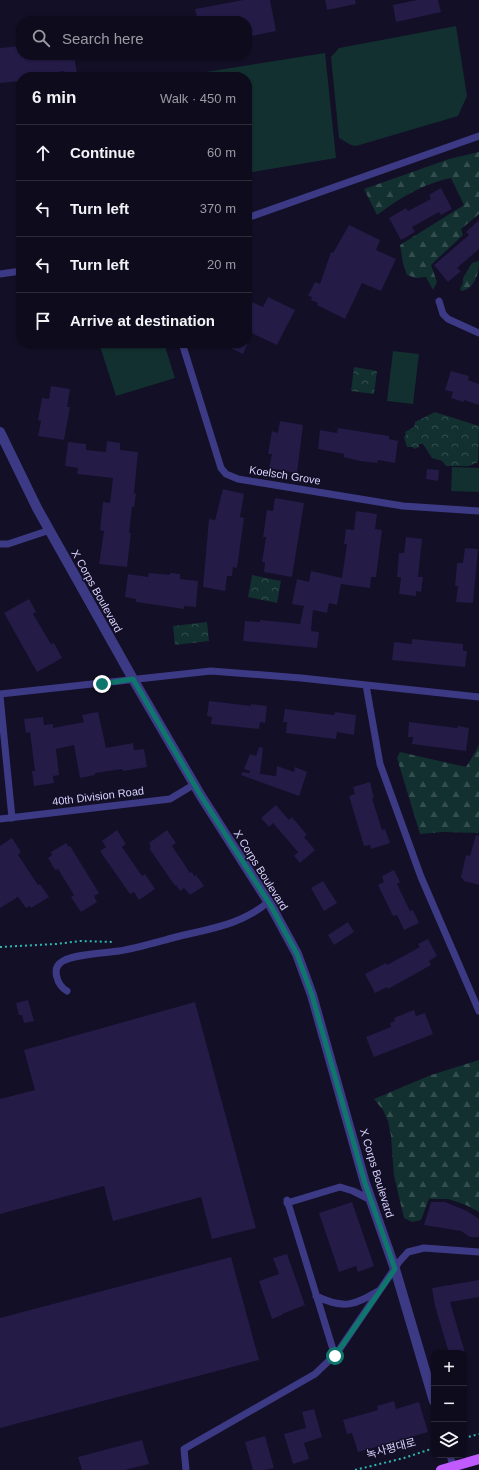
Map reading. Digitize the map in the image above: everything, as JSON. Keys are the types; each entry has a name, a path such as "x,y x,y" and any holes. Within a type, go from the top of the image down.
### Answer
{"main road":[{"path":"441,1470 454,1468 479,1459"}],"street":[{"name":"X Corps Boulevard","path":"0,432 37,508 133,679 195,784 268,902 297,954 312,995 363,1176 395,1269 431,1391"}],"lane":[{"path":"252,216 479,136"},
{"path":"0,274 16,272"},
{"path":"439,302 443,314 448,319 479,333"},
{"name":"Koelsch Grove","path":"184,348 221,468 226,474 238,479 404,506 479,511"},
{"path":"0,544 8,544 50,530"},
{"path":"12,818 0,695 211,671 479,697"},
{"path":"366,685 380,764 421,877 479,1011"},
{"name":"40th Division Road","path":"0,819 170,799 195,784"},
{"path":"67,991 62,988 58,981 57,968 62,962 72,958 132,948 220,926 252,915 268,902"},
{"path":"335,1356 287,1202 340,1187 353,1191 371,1200"},
{"path":"186,1470 184,1449 315,1374 335,1356 403,1257 408,1252 424,1248 479,1252"},
{"path":"316,1296 331,1303 342,1305 349,1304 369,1296 382,1288"},
{"path":"451,1458 454,1468"}],"path":[{"path":"0,947 80,941 112,941 132,948"},
{"path":"467,1437 479,1434"},
{"name":"녹사평대로","path":"355,1470 404,1458 431,1449"}],"green space":[{"path":"456,26 467,96 458,116 356,146 351,145 339,138 331,57 339,48"},
{"path":"325,53 336,158 252,172 252,72 205,72"},
{"path":"479,152 479,214 461,229 463,235 431,265 437,282 433,290 426,277 416,278 407,275 400,245 464,205 451,178 430,184 412,192 377,215 364,189 449,159"},
{"path":"479,261 478,270 473,283 470,287 462,291 460,289 463,283 463,278 472,263"},
{"path":"101,348 166,348 175,378 116,396"},
{"path":"393,351 419,354 413,404 387,401"},
{"path":"354,367 377,371 374,394 351,391"},
{"path":"435,412 479,426 478,462 469,466 446,466 442,461 432,458 423,444 419,444 419,447 414,449 413,447 407,447 404,437 406,435 405,432 414,427 415,422"},
{"path":"452,467 479,468 479,492 451,491"},
{"path":"252,575 281,581 277,603 248,597"},
{"path":"207,622 209,641 175,645 173,626"},
{"path":"479,744 478,833 442,832 420,834 397,758 400,752 466,767"},
{"path":"479,1060 479,1212 466,1205 448,1199 429,1199 421,1220 412,1222 404,1218 394,1176 391,1136 388,1121 383,1110 374,1099 431,1075"}],"building":[{"path":"243,0 270,0 276,31 252,36 252,16 197,16 195,9"},
{"path":"325,0 355,0 356,4 327,10"},
{"path":"417,0 438,0 441,12 396,22 393,5"},
{"path":"16,46 16,60 75,60 77,72 16,72 16,81 0,83 0,48"},
{"path":"441,188 452,209 441,215 439,212 412,227 415,232 401,240 389,218 406,208 408,211 431,199 429,195"},
{"path":"479,220 479,249 457,268 461,271 448,282 434,265 469,235 466,232"},
{"path":"349,225 380,240 376,250 396,259 381,291 362,283 345,319 317,305 318,303 311,300 312,297 308,296 315,282 320,284 331,252 333,253"},
{"path":"268,297 295,310 277,345 252,333 252,302 263,307"},
{"path":"230,348 246,348 243,354"},
{"path":"451,371 469,376 468,380 479,384 479,405 464,400 464,402 451,398 453,392 445,390"},
{"path":"51,386 70,389 67,407 70,407 64,440 38,436 41,421 38,420 42,398 49,399"},
{"path":"280,421 303,425 297,473 269,468 272,454 268,454 272,431 278,433"},
{"path":"338,428 389,436 389,439 398,441 395,463 378,460 377,463 360,461 344,457 344,454 318,449 320,430 337,433"},
{"path":"107,441 120,443 120,450 138,452 134,493 136,494 134,507 132,507 127,567 99,564 104,531 100,530 103,502 110,503 113,478 77,474 78,468 65,466 68,442 86,444 86,450 106,452"},
{"path":"427,469 439,470 438,481 426,479"},
{"path":"223,489 244,494 240,517 244,518 237,568 233,567 232,576 227,576 225,591 203,587 209,519 215,520"},
{"path":"275,498 304,503 292,577 264,572 265,562 262,562 266,537 263,537 267,510 273,511"},
{"path":"356,511 377,514 375,529 382,530 376,577 371,577 370,588 341,584 347,544 344,544 346,529 354,530"},
{"path":"406,537 422,539 418,577 423,577 421,592 416,591 416,596 399,594 401,577 397,577 399,553 404,553"},
{"path":"465,548 478,549 473,603 456,602 458,586 455,586 457,563 463,563"},
{"path":"311,571 342,578 337,605 329,603 327,613 313,610 311,631 319,632 317,648 243,641 245,621 260,622 260,620 300,624 304,606 292,604 297,579 309,582"},
{"path":"149,573 170,575 170,573 180,574 180,579 198,581 196,607 184,606 184,609 136,602 136,599 125,597 128,574 148,577"},
{"path":"29,599 36,612 33,614 51,644 54,643 62,658 37,672 4,613"},
{"path":"412,639 463,644 463,651 467,651 465,667 392,660 394,642 412,644"},
{"path":"209,701 251,706 251,704 267,706 265,723 260,722 259,729 211,724 212,717 207,716"},
{"path":"285,709 334,715 335,712 356,715 354,735 337,732 336,739 286,733 287,722 283,722"},
{"path":"98,712 106,748 133,743 134,750 144,749 147,767 123,771 122,769 95,773 95,775 80,778 74,745 56,749 59,775 53,776 54,783 34,786 32,771 35,771 30,732 26,733 24,719 43,717 44,725 53,724 53,728 84,722 82,715"},
{"path":"409,722 469,728 466,751 412,744 413,737 408,737"},
{"path":"259,747 263,748 260,774 276,776 277,766 294,772 295,767 307,772 299,796 241,775 242,772 250,773 250,771 244,769 250,754 256,756"},
{"path":"370,782 374,798 372,798 382,830 385,829 390,843 371,849 370,845 364,846 349,796 355,794 353,787"},
{"path":"276,805 289,820 292,817 307,835 304,837 315,850 300,863 294,856 298,852 273,823 269,827 261,818"},
{"path":"117,830 126,844 122,847 142,876 145,874 155,889 139,900 134,892 130,894 100,851 106,847 102,841"},
{"path":"167,830 176,843 172,846 190,873 192,872 194,876 196,875 204,886 190,895 184,888 180,891 176,885 175,886 149,848 151,847 149,843"},
{"path":"476,835 479,836 479,885 464,881 461,877 466,855 470,856"},
{"path":"12,838 21,852 18,855 38,885 40,884 49,897 31,908 30,906 26,908 18,897 0,908 0,846"},
{"path":"66,843 69,847 70,846 99,893 94,896 97,902 81,912 71,897 74,895 58,869 55,870 48,858 52,855 51,852"},
{"path":"394,870 400,882 397,884 410,911 413,910 419,923 404,930 397,915 393,916 378,885 384,882 382,876"},
{"path":"323,881 337,903 324,911 311,888"},
{"path":"348,922 354,932 334,945 328,935"},
{"path":"428,939 437,956 429,961 431,965 388,989 387,987 375,993 365,974 386,963 387,965 420,947 418,944"},
{"path":"28,1000 34,1021 24,1023 22,1015 19,1015 16,1003"},
{"path":"195,1002 256,1228 212,1239 201,1197 113,1221 104,1186 0,1214 0,1099 35,1090 24,1050"},
{"path":"414,1010 416,1016 425,1013 433,1034 374,1057 366,1037 391,1027 390,1023 395,1021 394,1018"},
{"path":"352,1202 374,1266 358,1272 356,1266 339,1272 319,1213"},
{"path":"431,1202 445,1202 467,1211 479,1219 479,1237 470,1237 461,1231 424,1225"},
{"path":"287,1254 305,1305 272,1319 259,1281 279,1274 273,1258"},
{"path":"231,1257 259,1360 0,1428 0,1318"},
{"path":"479,1280 479,1297 450,1302 464,1350 448,1350 435,1306 432,1288"},
{"path":"394,1401 396,1409 419,1402 428,1432 358,1452 352,1433 347,1434 343,1420 378,1410 377,1406"},
{"path":"314,1409 322,1437 304,1443 309,1459 293,1464 284,1434 306,1428 302,1412"},
{"path":"265,1436 274,1468 253,1470 245,1442"},
{"path":"142,1440 149,1464 125,1470 82,1470 78,1457"}],"route":[{"path":"102,684 133,679 201,796 271,906 297,954 312,995 365,1183 395,1269 335,1356"}]}
